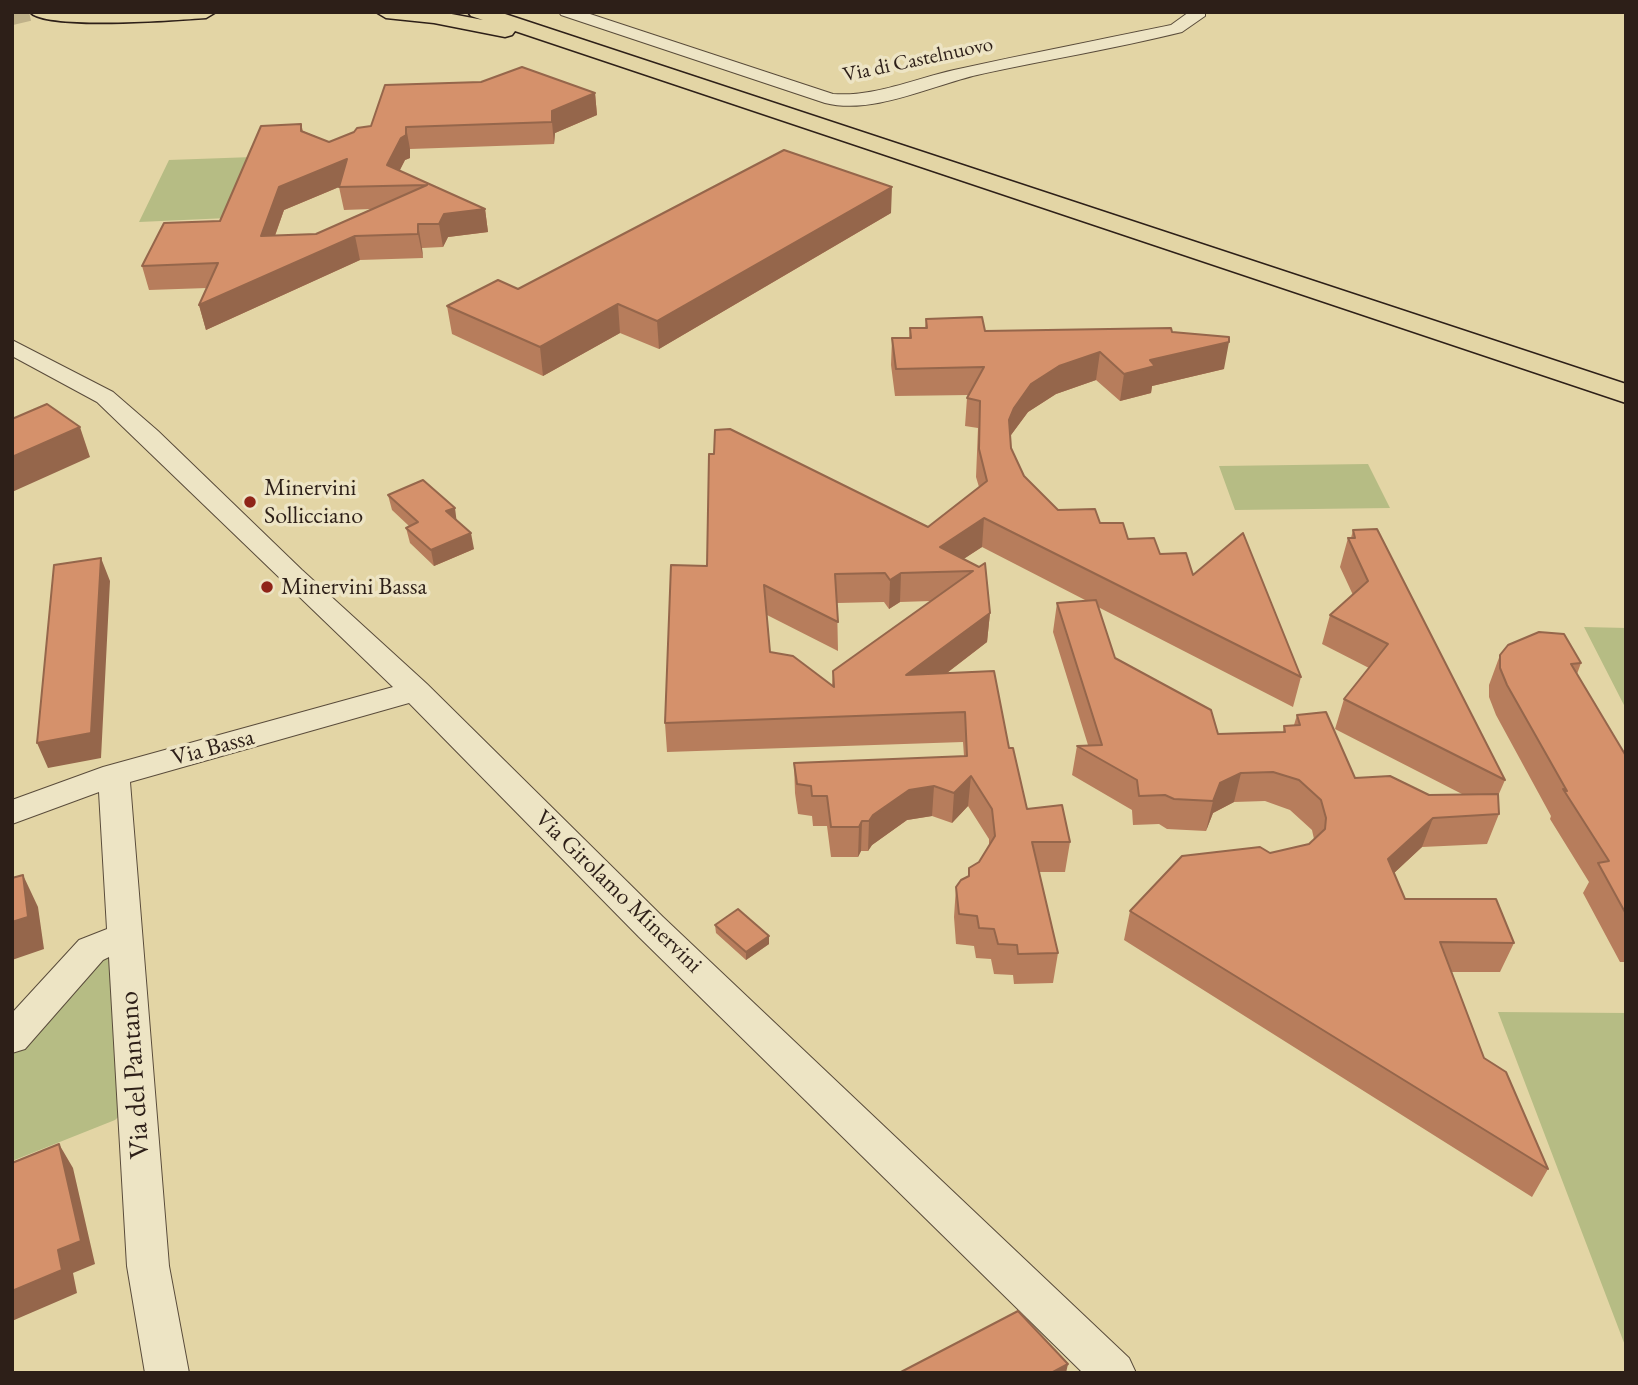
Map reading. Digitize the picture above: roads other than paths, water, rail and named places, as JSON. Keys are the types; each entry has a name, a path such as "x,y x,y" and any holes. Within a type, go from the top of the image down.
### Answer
{"highway":[{"path":"40,12 109,17 206,12"},
{"path":"82,12 92,12"},
{"path":"386,12 481,25 641,66"},
{"path":"478,12 1626,394"},
{"path":"518,12 1626,372"}],"street":[{"name":"Via di Castelnuovo","path":"567,12 844,101 1176,29 1190,23 1197,16 1197,12"},
{"name":"Via Girolamo Minervini","path":"12,347 106,397 415,691 651,927 1114,1373"},
{"name":"Via Bassa","path":"12,811 114,775 415,691"},
{"name":"Via del Pantano","path":"114,775 148,1266 167,1373"},
{"path":"12,1038 91,950 125,936"}],"tunnel":[{"path":"12,16 29,12"}],"place":[{"name":"Minervini Sollicciano","path":"250,502"},
{"name":"Minervini Bassa","path":"267,587"}]}
